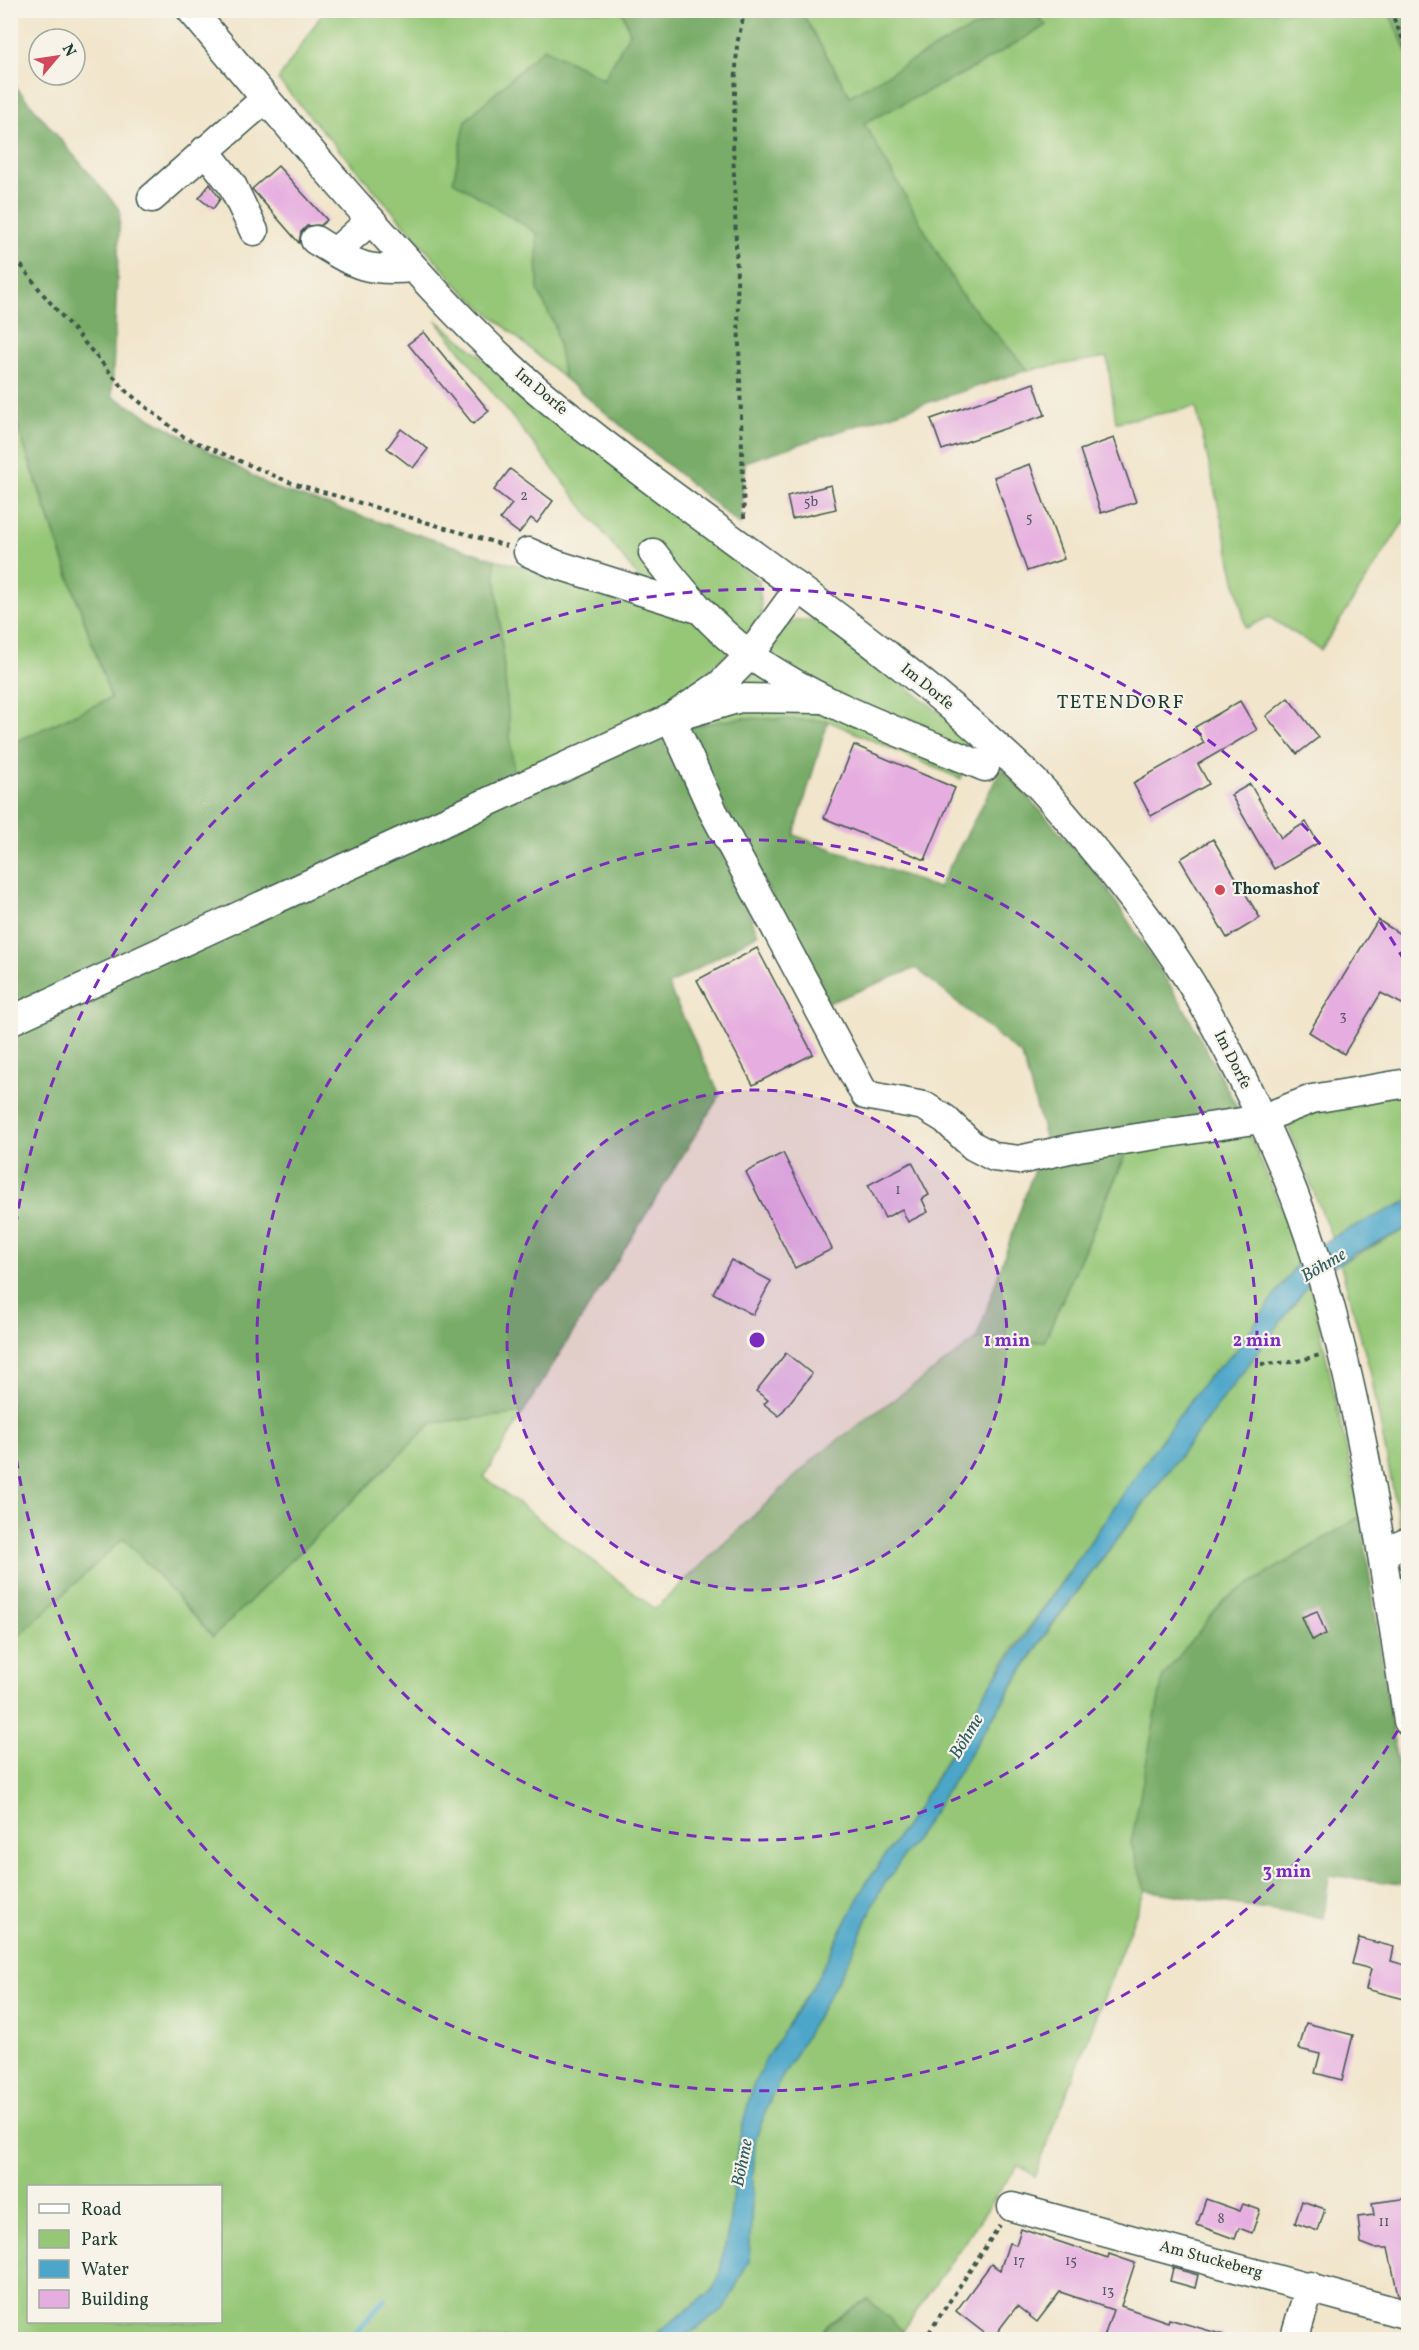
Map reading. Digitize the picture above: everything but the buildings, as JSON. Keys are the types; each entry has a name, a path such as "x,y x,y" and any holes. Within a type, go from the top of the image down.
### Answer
{"street":[{"name":"Im Dorfe","path":"190,10 442,301 508,365 553,404 799,588 955,709 1046,794 1107,865 1159,936 1198,996 1261,1119 1308,1233 1326,1288 1342,1349 1382,1553 1408,1721"},
{"path":"152,198 265,99"},
{"path":"205,150 232,185 254,231"},
{"path":"370,220 325,246 352,263 380,271 413,268"},
{"path":"528,552 555,564 698,609"},
{"path":"653,553 698,609 750,655 821,699 985,767"},
{"path":"671,718 721,684 750,655 799,588"},
{"path":"10,1021 671,718 740,698 821,699"},
{"path":"671,718 713,811 864,1095 924,1106 945,1119 973,1146 994,1157 1019,1160 1078,1147 1261,1119 1312,1099 1408,1083"},
{"path":"1382,1553 1408,1542"},
{"name":"Am Stuckeberg","path":"1012,2207 1310,2286 1408,2315"},
{"path":"1294,2340 1310,2286"}],"path":[{"path":"744,530 733,142 737,44 746,10"},
{"path":"1390,10 1408,51"},
{"path":"10,250 43,294 126,391 184,437 289,482 528,552"},
{"path":"1261,1364 1294,1362 1342,1349"},
{"path":"924,2340 1012,2207"}],"green space":[{"path":"324,11 622,11 630,32 604,80 537,233 538,291 555,326 564,378 460,288 278,80"},
{"path":"622,11 801,11 850,96 941,44 995,18 1015,11 1028,11 1041,19 1047,25 968,71 864,123 961,294 1028,370 745,462 740,525 564,378 555,326 538,291 537,233 453,181 466,120 544,48 604,79 630,32"},
{"path":"801,11 1014,11 959,35 850,96"},
{"path":"1028,11 1388,11 1408,53 1408,515 1321,650 1269,617 1246,628 1196,407 1116,422 1107,357 1028,370 961,294 863,123 968,71 1046,24"},
{"path":"1388,11 1408,11 1408,53"},
{"path":"11,81 120,210 112,396 274,488 494,559 514,778 668,728 758,934 668,985 720,1095 523,1413 432,1423 213,1637 124,1538 11,1643 10,744 111,698 11,406"},
{"path":"436,320 759,581 762,620 699,681 662,707 514,778 494,559 660,605"},
{"path":"10,406 111,698 11,744 10,744"},
{"path":"795,620 818,620 968,734 961,779 828,721 742,718 683,728 748,680 781,629"},
{"path":"742,718 828,721 794,835 938,888 1002,768 1099,876 1183,1006 1241,1115 1133,1137 1044,1342 976,1340 1045,1137 1022,1056 916,968 828,1003 683,728"},
{"path":"1408,1092 1408,1201 1332,1238 1286,1122 1347,1100"},
{"path":"1241,1115 1302,1257 1235,1352 1208,1377 1002,1665 919,1806 865,1885 812,1988 793,2017 738,2144 729,2227 719,2276 712,2291 648,2339 11,2340 11,1643 124,1538 213,1637 432,1423 523,1413 484,1477 655,1609 820,1453 976,1340 1044,1342 1134,1137"},
{"path":"1408,1228 1408,1528 1401,1532 1370,1370 1340,1263"},
{"path":"1310,1283 1361,1516 1224,1600 1131,1843 1145,1890 1035,2176 1018,2165 902,2332 868,2299 826,2326 819,2339 682,2340 725,2308 749,2260 755,2140 771,2097 849,1960 879,1892 925,1825 1046,1634"},
{"path":"1361,1516 1408,1838 1408,1885 1329,1875 1324,1918 1145,1890 1131,1843 1163,1676 1224,1600"},
{"path":"868,2299 912,2339 819,2339 826,2326"}],"water":[{"name":"Böhme","path":"1408,1201 1408,1228 1353,1254 1310,1283 1045,1634 925,1825 879,1892 849,1960 771,2097 755,2140 749,2260 725,2308 682,2339 648,2340 712,2291 719,2276 729,2227 738,2144 752,2088 768,2055 812,1988 865,1885 919,1806 968,1725 981,1698 1158,1444 1208,1377 1235,1352 1302,1257 1340,1233"}],"waterway":[{"path":"349,2340 385,2299"}],"place":[{"name":"Thomashof","path":"1220,890"}],"district":[{"name":"TETENDORF","path":"1121,703"}]}
